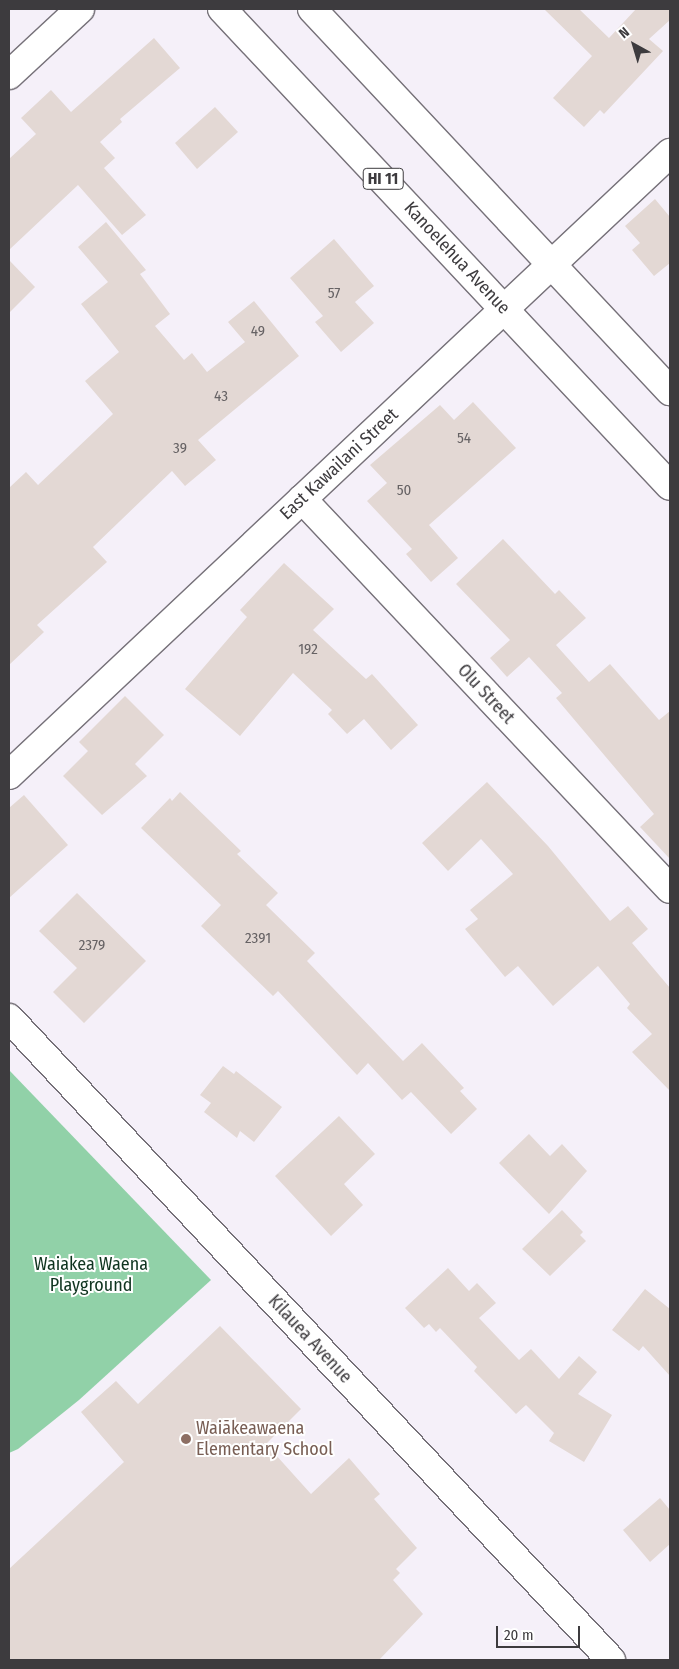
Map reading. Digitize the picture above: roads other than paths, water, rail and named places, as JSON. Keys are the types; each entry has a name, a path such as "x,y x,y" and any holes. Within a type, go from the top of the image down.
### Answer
{"main road":[{"path":"9,75 80,9"},
{"name":"Kanoelehua Avenue","path":"222,9 670,486"},
{"path":"312,9 670,391"},
{"name":"East Kawailani Street","path":"9,776 670,153"},
{"name":"Olu Street","path":"302,499 670,888"},
{"name":"Kilauea Avenue","path":"9,1018 611,1660"}],"place":[{"name":"Waiākeawaena Elementary School","path":"186,1439"}],"park label":[{"name":"Waiakea Waena Playground","path":"91,1275"}]}
